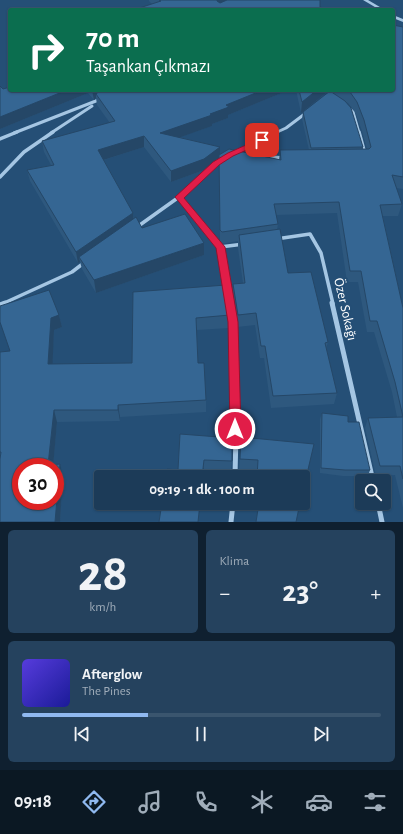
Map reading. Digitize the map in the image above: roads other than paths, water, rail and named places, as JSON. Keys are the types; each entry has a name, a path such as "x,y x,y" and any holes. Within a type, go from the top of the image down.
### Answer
{"street":[{"path":"366,0 380,8"},
{"path":"0,177 24,152 102,98"},
{"path":"0,139 97,102"},
{"path":"343,102 353,112 366,157 358,157"},
{"path":"231,154 286,128 310,109"},
{"path":"250,146 270,157 292,158"},
{"path":"135,228 180,197 216,164 226,157"},
{"path":"180,197 220,247 233,322 236,398 235,470"},
{"name":"Özer Sokağı","path":"273,240 310,234 321,253 371,474"},
{"path":"220,247 250,243"},
{"path":"0,306 72,272 91,258"},
{"path":"231,522 232,510"},
{"path":"379,510 382,522"}]}
